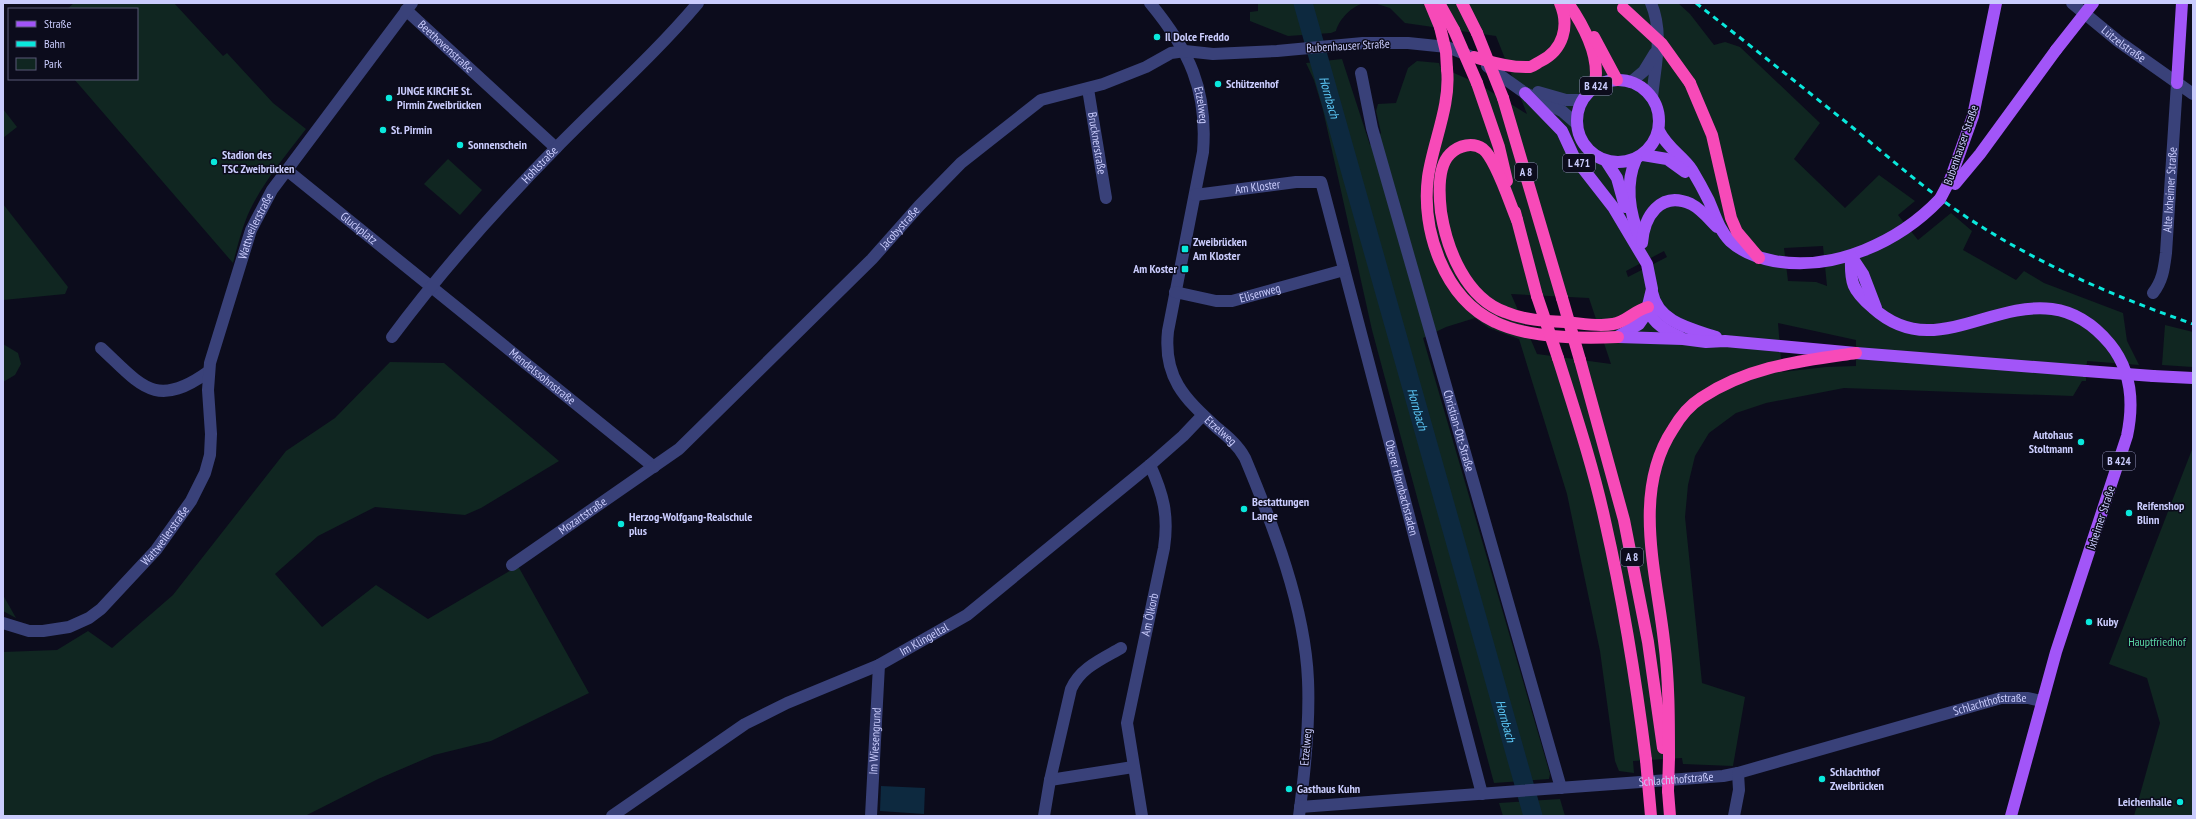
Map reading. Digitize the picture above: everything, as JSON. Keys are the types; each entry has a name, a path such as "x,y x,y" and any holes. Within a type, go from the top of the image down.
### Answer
{"highway":[{"path":"1430,3 1440,27 1446,52 1447,69 1444,102 1430,163 1427,195 1432,236 1439,257 1451,279 1477,310 1506,327 1534,334 1618,337"},
{"name":"A 8","path":"1439,3 1454,30 1477,82 1499,147 1537,296 1586,446 1605,521 1631,648 1646,760 1651,816"},
{"name":"A 8","path":"1463,3 1477,33 1503,98 1580,360 1624,520 1648,642 1667,758"},
{"path":"1474,57 1517,66 1532,66 1547,58 1557,49 1565,28 1565,17 1560,3"},
{"path":"1568,3 1590,43 1596,70 1594,88"},
{"path":"1574,3 1617,80"},
{"path":"1619,6 1662,44 1690,83 1712,135 1733,223 1737,232 1759,258"},
{"path":"1517,220 1493,164 1484,149 1474,146 1466,146 1456,149 1448,156 1443,167 1440,184 1441,208 1446,232 1454,256 1463,273 1476,291 1489,303 1504,312 1535,320 1606,325 1619,323 1638,310 1653,307"},
{"path":"1670,816 1664,643 1652,546 1649,505 1652,479 1657,458 1663,443 1679,418 1700,398 1723,385 1781,364 1856,353"}],"main road":[{"name":"Bubenhauser Straße","path":"1953,182 1973,116 1996,3"},
{"name":"Bubenhauser Straße","path":"1659,131 1664,142 1692,170 1696,180 1706,195 1723,232 1742,250 1759,258 1786,263 1824,261 1851,256 1887,239 1907,227 1940,199 1953,182 1980,154 2056,50 2093,3"},
{"path":"2177,83 2182,3"},
{"name":"B 424","path":"1618,337 1641,322 1653,307 1649,270 1634,223 1630,203 1630,177 1639,157 1653,144 1659,131 1659,114 1652,98 1641,87 1631,82 1617,80 1605,82 1594,88 1582,100 1577,114 1579,136 1586,147 1595,156 1606,161 1622,163 1639,157"},
{"name":"L 471","path":"1526,93 1562,131 1574,157 1612,207 1631,236"},
{"name":"Bubenhauser Straße","path":"1639,157 1667,159 1696,180"},
{"name":"B 424","path":"1606,161 1619,183 1631,236 1642,249"},
{"name":"B 424","path":"1642,249 1645,224 1649,215 1659,206 1670,202 1692,204 1723,232"},
{"name":"Ixheimer Straße","path":"1851,256 1850,278 1864,301 1880,315 1903,327 1918,330 1937,331 1971,324 2023,308 2052,309 2067,312 2092,326 2114,349 2125,369 2132,404 2127,436 2041,701 2011,816"},
{"path":"1683,339 1658,324 1650,316 1653,307 1684,328 1725,341"},
{"path":"1618,337 1683,339 1706,342 1725,341 1779,347 2193,378"}],"street":[{"name":"Hohlstraße","path":"392,337 431,285 474,235 556,148 653,53 698,3"},
{"name":"Etzelweg","path":"1150,3 1185,51 1197,81 1204,123 1203,152 1175,292 1168,331 1167,350 1169,360 1182,394 1234,442 1245,458 1291,584 1298,609 1308,679 1307,736 1299,812"},
{"path":"1650,3 1657,26 1658,44 1652,98"},
{"path":"1989,32 1991,3"},
{"name":"Lützelstraße","path":"2072,3 2118,41 2193,94"},
{"name":"Beethovenstraße","path":"409,6 556,148"},
{"name":"Wattweilerstraße","path":"3,623 28,631 43,631 70,627 85,620 101,609 156,550 174,526 199,486 210,455 211,434 208,372 226,306 251,230 269,196 409,6"},
{"name":"Bubenhauser Straße","path":"1185,51 1212,54 1385,43 1428,44 1447,47 1474,57 1526,93 1562,111 1577,124"},
{"path":"1631,82 1650,64 1658,44"},
{"name":"Jacobystraße","path":"654,468 696,434 872,259 919,206 975,151 1040,100 1088,89 1121,77 1172,53 1185,51"},
{"name":"Christian-Ott-Straße","path":"1361,73 1372,128 1556,789"},
{"name":"Bubenhauser Straße","path":"1504,77 1546,96 1566,100 1582,100"},
{"name":"Alte Ixheimer Straße","path":"2153,293 2160,285 2164,273 2177,83"},
{"name":"Brucknerstraße","path":"1088,89 1106,198"},
{"name":"Gluckplatz","path":"288,171 431,285"},
{"name":"Am Kloster","path":"1195,195 1296,182 1321,182"},
{"name":"Oberer Hornbachstaden","path":"1321,182 1482,794"},
{"name":"Elisenweg","path":"1175,292 1216,301 1232,301 1344,270"},
{"name":"Mendelssohnstraße","path":"431,285 654,468"},
{"path":"101,348 140,384 158,392 182,388 208,372"},
{"name":"Im Klingeltal","path":"612,816 744,724 787,703 879,666 967,615 1150,465 1183,436 1203,415"},
{"name":"Am Ölkorb","path":"1142,816 1128,731 1128,714 1143,653 1167,532 1166,510 1150,465"},
{"name":"Mozartstraße","path":"512,565 654,468"},
{"path":"1044,816 1050,780 1071,689 1075,680 1081,673 1121,648"},
{"name":"Im Wiesengrund","path":"871,816 879,666"},
{"name":"Schlachthofstraße","path":"1299,812 1482,794 1738,773 2001,698 2028,698 2041,701"},
{"path":"1050,780 1133,767"},
{"path":"1734,816 1739,790 1738,773"}],"green space":[{"name":"Stadion des TSC Zweibrücken","path":"74,3 174,3 223,56 227,53 273,103 306,129 276,168 250,210 240,236 233,263 75,80 138,80 138,8 68,8"},
{"path":"1258,3 1365,3 1360,4 1347,13 1343,17 1336,31 1331,33 1288,36 1250,21 1250,12 1258,11"},
{"path":"1374,3 1678,3 1690,14 1714,45 1725,42 1740,47 1820,123 1794,159 1845,208 1879,175 1915,201 1898,215 1918,240 1951,213 1972,231 1963,250 2016,280 2024,271 2044,283 2123,313 2127,341 2139,365 2087,361 2086,381 2082,381 2073,396 1844,388 1766,403 1736,413 1709,433 1695,456 1688,485 1685,517 1702,683 1745,697 1733,766 1683,764 1682,758 1633,761 1634,773 1619,771 1615,761 1600,651 1567,494 1519,339 1489,328 1475,318 1446,327 1423,338 1550,774 1549,779 1494,783 1372,330 1323,110 1314,80 1306,63 1342,59 1370,145 1381,133 1376,111 1378,104 1396,103 1408,68 1417,61 1439,63 1440,67 1477,83 1527,114 1496,36 1405,23 1390,8","holes":["1823,246 1827,286 1816,282 1788,281 1784,248","1664,251 1667,257 1628,277 1626,271","1511,294 1589,298 1611,364 1537,354","1778,323 1856,340 1856,366 1826,367 1782,372"]},
{"path":"3,109 17,127 3,138"},
{"path":"448,159 482,190 460,215 424,184"},
{"path":"3,204 68,287 65,294 3,300"},
{"path":"2165,325 2193,332 2193,367 2162,365"},
{"path":"3,344 18,353 21,364 15,375 3,382"},
{"path":"390,362 444,363 559,461 481,508 465,515 375,507 318,536 275,574 322,627 376,585 428,619 518,566 589,693 491,741 434,755 378,779 305,816 3,816 3,652 57,650 88,631 112,648 173,595 286,451 335,418"},
{"name":"Hauptfriedhof","path":"2193,447 2193,816 2134,816 2160,723 2147,678 2109,664"},
{"path":"3,595 16,618 3,611"},
{"path":"1560,799 1565,816 1503,816 1499,803"}],"water":[{"path":"881,786 925,788 924,814 880,811"}],"waterway":[{"name":"Hornbach","path":"1303,3 1533,816"}],"railway":[{"path":"1696,3 1955,210 1997,236 2051,266 2136,303 2193,324"}],"place":[{"name":"Il Dolce Freddo","path":"1157,37"},
{"name":"Schützenhof","path":"1218,84"},
{"name":"JUNGE KIRCHE St. Pirmin Zweibrücken","path":"389,98"},
{"name":"St. Pirmin","path":"383,130"},
{"name":"Sonnenschein","path":"460,145"},
{"name":"Stadion des TSC Zweibrücken","path":"214,162"},
{"name":"Zweibrücken Am Kloster","path":"1185,249"},
{"name":"Am Koster","path":"1185,269"},
{"name":"Autohaus Stoltmann","path":"2081,442"},
{"name":"Bestattungen Lange","path":"1244,509"},
{"name":"Reifenshop Blinn","path":"2129,513"},
{"name":"Herzog-Wolfgang-Realschule plus","path":"621,524"},
{"name":"Kuby","path":"2089,622"},
{"name":"Schlachthof Zweibrücken","path":"1822,779"},
{"name":"Gasthaus Kuhn","path":"1289,789"},
{"name":"Leichenhalle","path":"2180,802"}]}
